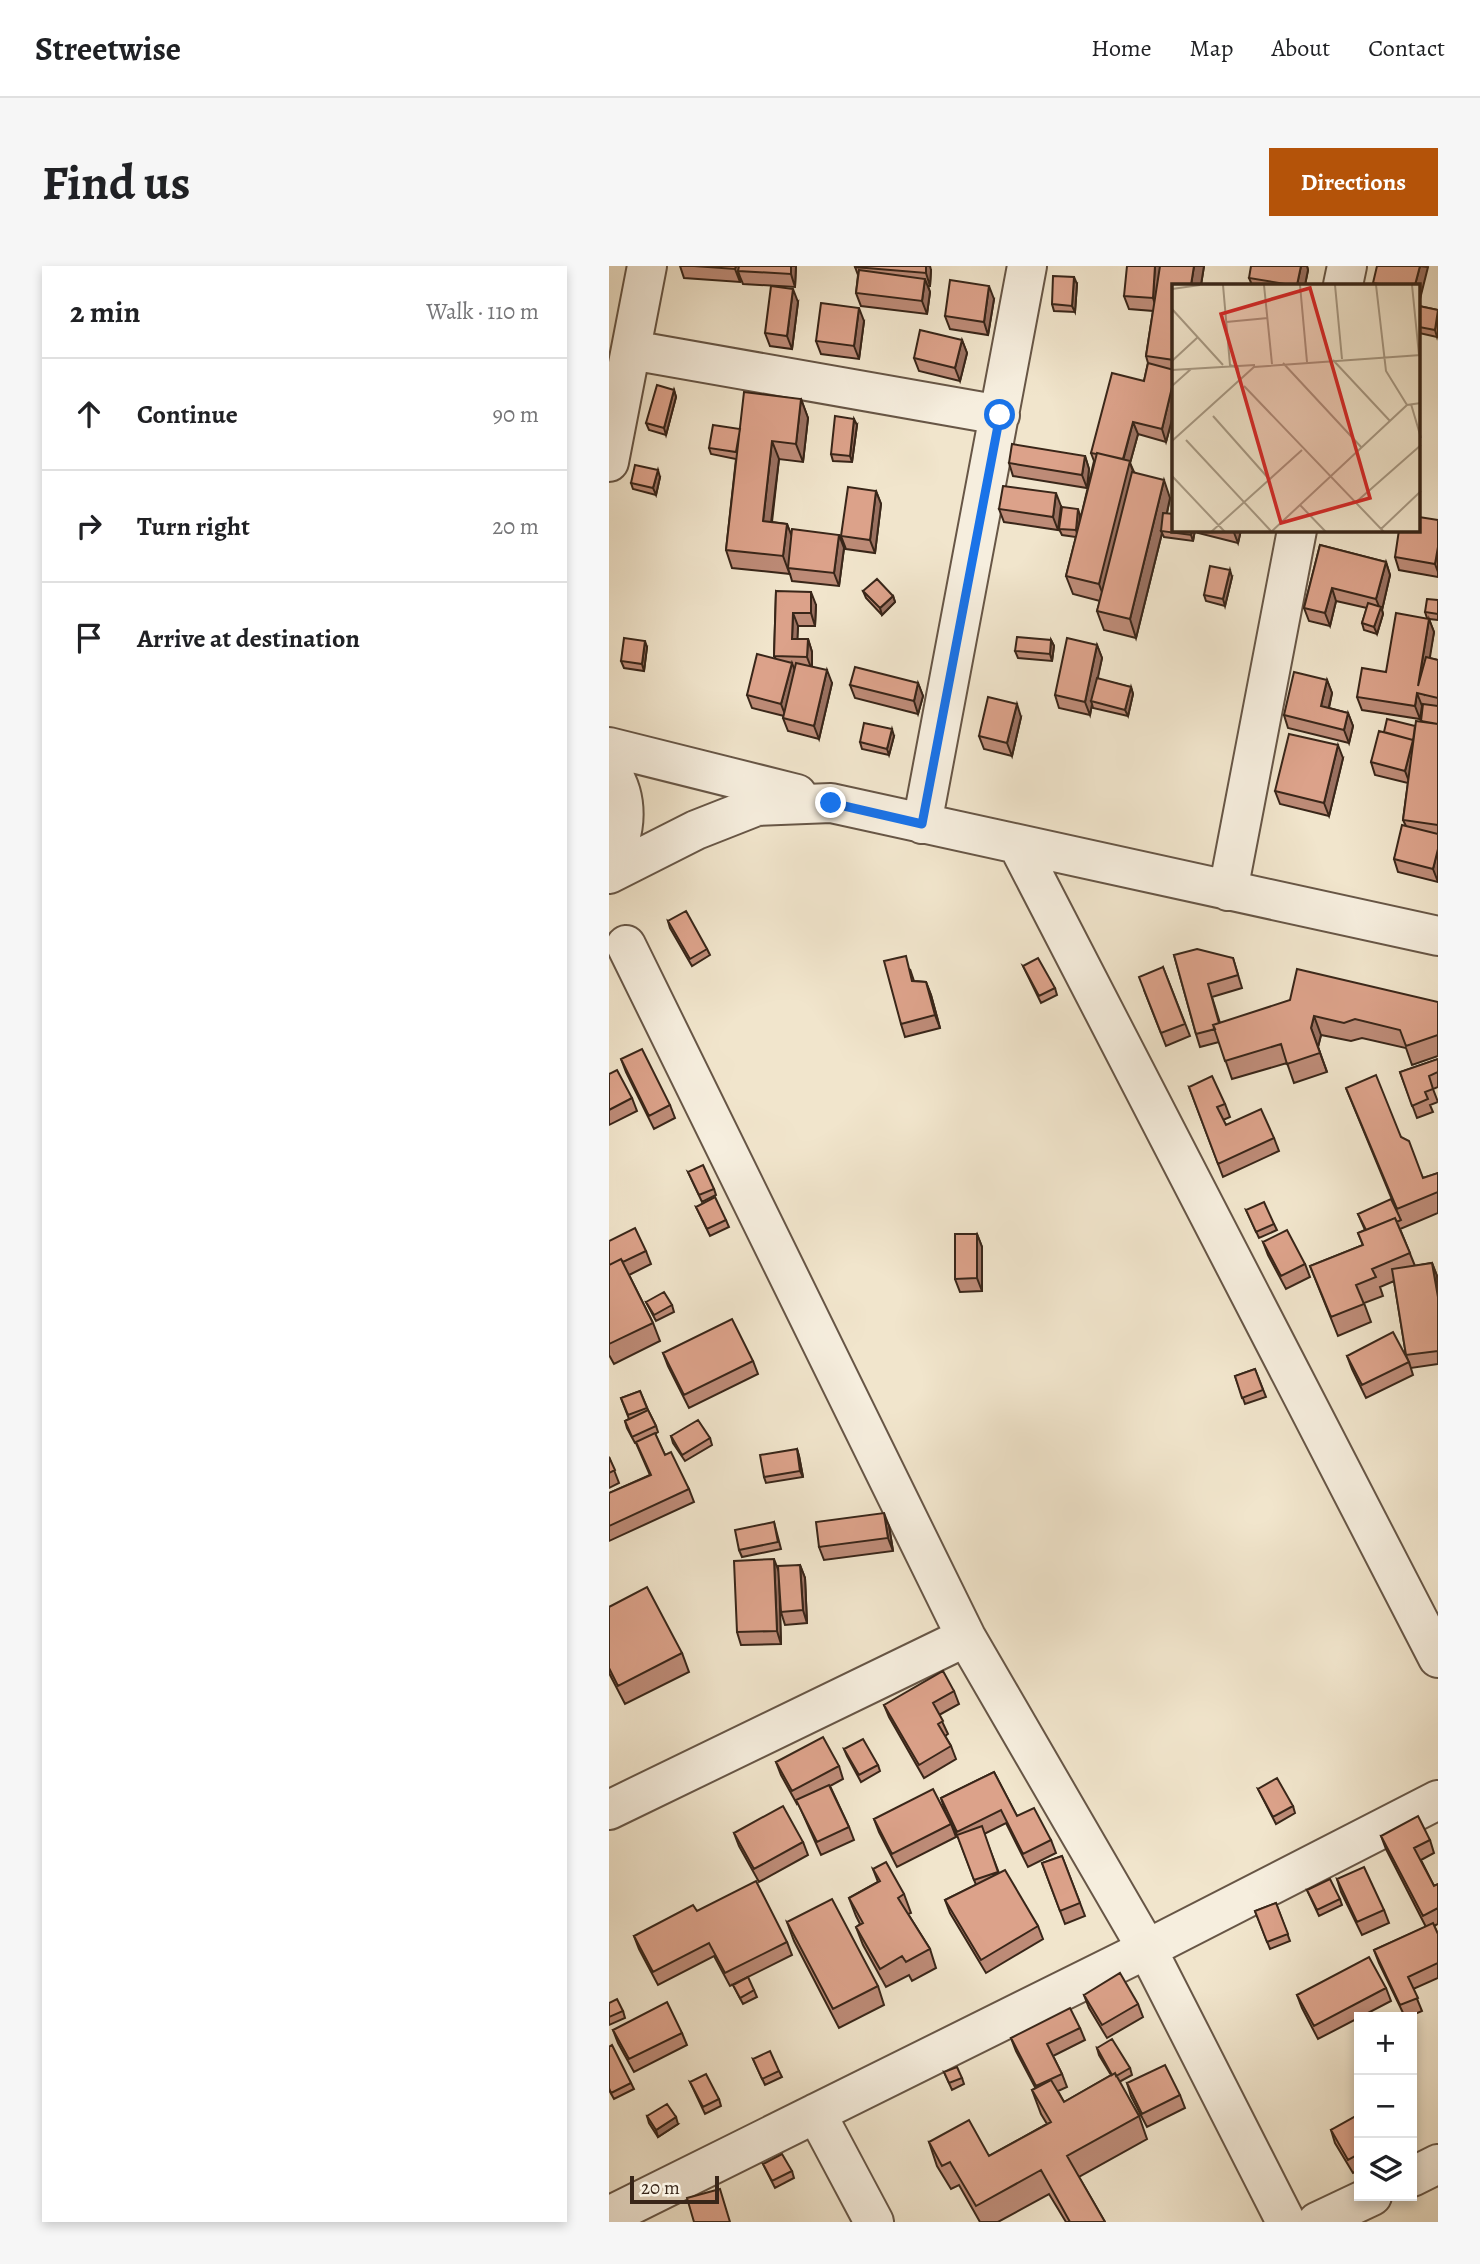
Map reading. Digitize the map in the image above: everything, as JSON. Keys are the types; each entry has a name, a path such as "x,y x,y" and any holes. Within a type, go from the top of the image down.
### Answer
{"street":[{"path":"609,462 647,266"},
{"path":"922,824 1027,266"},
{"path":"1343,284 1347,266"},
{"path":"631,350 1000,415"},
{"path":"1228,891 1297,532"},
{"path":"609,747 922,824 1438,936"},
{"path":"609,769 617,779 624,806 622,833 609,861"},
{"path":"609,874 696,830 757,806 831,803"},
{"path":"1018,845 1438,1658"},
{"path":"626,945 966,1637 1147,1949 1286,2222"},
{"path":"611,1805 966,1637"},
{"path":"609,2216 1147,1949 1438,1800"},
{"path":"816,2113 874,2222"},
{"path":"1417,2174 1438,2164"},
{"path":"1317,2222 1361,2201"}],"building":[{"path":"694,266 736,266 735,269"},
{"path":"739,266 791,266 791,274 738,271"},
{"path":"926,266 926,273 855,267"},
{"path":"1127,266 1155,266 1153,298 1124,296"},
{"path":"1160,266 1194,266 1191,284 1172,284 1172,360 1146,356"},
{"path":"1251,266 1301,266 1297,284 1249,278"},
{"path":"1377,266 1420,266 1415,284 1373,283"},
{"path":"859,270 925,279 922,301 856,293"},
{"path":"1053,276 1074,277 1072,306 1052,304"},
{"path":"950,280 989,286 984,322 945,316"},
{"path":"771,286 793,289 787,336 765,333"},
{"path":"821,303 859,308 854,346 816,341"},
{"path":"1420,306 1438,310 1435,330 1420,327"},
{"path":"920,330 962,340 955,368 914,358"},
{"path":"1148,363 1172,369 1172,387 1162,429 1133,422 1123,459 1091,453 1112,373 1144,381"},
{"path":"657,385 674,390 664,428 646,423"},
{"path":"744,392 801,399 796,444 772,441 763,521 787,524 783,556 726,550"},
{"path":"835,416 854,419 850,456 831,454"},
{"path":"713,425 740,429 736,452 709,448"},
{"path":"1012,444 1085,456 1082,475 1009,463"},
{"path":"1097,453 1130,461 1099,584 1066,576"},
{"path":"635,465 658,470 653,488 631,483"},
{"path":"1132,472 1164,480 1130,619 1097,611"},
{"path":"1003,486 1056,493 1053,517 999,509"},
{"path":"848,487 876,491 870,540 841,536"},
{"path":"1062,507 1078,509 1076,530 1059,529"},
{"path":"1163,513 1172,514 1172,532 1192,532 1191,535 1161,531"},
{"path":"1420,517 1438,520 1435,564 1395,557 1399,532 1420,532"},
{"path":"792,529 839,535 834,573 788,568"},
{"path":"1320,545 1386,562 1376,599 1332,588 1325,613 1304,608"},
{"path":"1210,566 1230,570 1223,599 1204,595"},
{"path":"877,579 893,596 880,608 863,591"},
{"path":"776,591 811,592 811,613 793,613 792,639 808,639 807,657 774,656"},
{"path":"1427,599 1438,600 1438,614 1425,612"},
{"path":"1368,603 1381,607 1374,627 1362,623"},
{"path":"1396,613 1429,619 1418,686 1426,657 1438,660 1438,698 1417,693 1415,706 1357,697 1362,668 1386,672"},
{"path":"1017,637 1051,640 1050,654 1015,651"},
{"path":"624,638 645,641 642,664 621,661"},
{"path":"1067,638 1097,645 1085,702 1055,695"},
{"path":"757,654 792,663 781,704 747,695"},
{"path":"796,663 827,670 814,726 783,718"},
{"path":"855,667 918,683 914,701 850,685"},
{"path":"1294,672 1327,680 1321,706 1348,713 1344,730 1284,715"},
{"path":"1097,678 1131,687 1125,710 1091,701"},
{"path":"988,697 1017,704 1007,743 979,736"},
{"path":"1423,704 1438,706 1438,724 1421,721"},
{"path":"1387,719 1415,726 1413,741 1384,732"},
{"path":"1416,721 1438,724 1438,825 1403,820"},
{"path":"864,723 892,729 887,749 860,742"},
{"path":"1379,731 1413,740 1405,771 1371,762"},
{"path":"1289,734 1338,745 1324,803 1275,791"},
{"path":"1402,825 1438,834 1438,849 1433,869 1394,859"},
{"path":"686,911 707,949 690,959 668,921"},
{"path":"1197,949 1233,958 1238,975 1208,984 1219,1023 1213,1025 1215,1029 1196,1034 1174,955"},
{"path":"906,956 912,981 926,982 935,1015 901,1024 884,961"},
{"path":"1038,958 1055,988 1039,996 1023,966"},
{"path":"1163,967 1185,1024 1161,1033 1139,977"},
{"path":"1297,969 1438,1002 1438,1035 1406,1046 1400,1030 1355,1019 1344,1023 1314,1016 1311,1028 1320,1053 1287,1064 1281,1044 1225,1061 1213,1025 1290,1000"},
{"path":"642,1049 670,1105 649,1116 621,1059"},
{"path":"1438,1059 1438,1072 1429,1076 1433,1089 1425,1092 1428,1099 1412,1106 1400,1072"},
{"path":"617,1070 632,1098 609,1110 609,1074"},
{"path":"1376,1075 1401,1137 1409,1141 1423,1178 1438,1173 1438,1192 1397,1209 1346,1088"},
{"path":"1212,1076 1225,1104 1217,1107 1226,1125 1261,1109 1274,1138 1218,1164 1189,1087"},
{"path":"703,1165 714,1189 699,1195 688,1172"},
{"path":"715,1197 726,1220 707,1229 696,1207"},
{"path":"1391,1199 1401,1220 1397,1222 1395,1218 1366,1230 1358,1214"},
{"path":"1264,1202 1274,1224 1256,1232 1246,1210"},
{"path":"1395,1218 1410,1253 1372,1269 1376,1277 1356,1285 1364,1304 1331,1317 1310,1266 1363,1245 1358,1233"},
{"path":"635,1228 646,1251 623,1262 621,1259 609,1265 609,1241"},
{"path":"1287,1230 1305,1264 1281,1276 1263,1242"},
{"path":"955,1234 977,1234 977,1278 955,1279"},
{"path":"621,1259 653,1323 609,1344 609,1265"},
{"path":"1432,1263 1438,1297 1438,1351 1406,1355 1392,1269"},
{"path":"664,1292 672,1305 654,1315 646,1302"},
{"path":"732,1319 753,1361 684,1395 663,1353"},
{"path":"1393,1332 1409,1362 1362,1385 1347,1356"},
{"path":"1255,1369 1263,1390 1242,1398 1235,1376"},
{"path":"640,1391 647,1408 628,1415 621,1398"},
{"path":"648,1410 656,1426 632,1437 625,1421"},
{"path":"698,1420 710,1438 682,1455 671,1436"},
{"path":"655,1433 665,1455 671,1452 689,1489 609,1526 609,1493 651,1475 636,1442"},
{"path":"797,1449 800,1471 764,1477 760,1455"},
{"path":"609,1457 615,1470 609,1473"},
{"path":"884,1513 888,1538 819,1547 816,1522"},
{"path":"774,1522 778,1542 739,1550 735,1530"},
{"path":"774,1559 777,1631 737,1632 734,1561"},
{"path":"800,1565 803,1610 781,1612 778,1566"},
{"path":"647,1587 682,1653 618,1686 609,1668 609,1607"},
{"path":"943,1671 954,1691 933,1703 943,1721 938,1724 951,1746 919,1765 884,1705"},
{"path":"823,1737 839,1766 792,1791 776,1762"},
{"path":"863,1739 878,1765 859,1775 844,1749"},
{"path":"994,1772 1017,1816 1034,1808 1051,1840 1023,1854 1001,1810 957,1832 941,1798"},
{"path":"1277,1778 1293,1806 1273,1817 1258,1789"},
{"path":"829,1785 849,1827 817,1842 796,1800"},
{"path":"933,1789 951,1824 892,1854 874,1819"},
{"path":"783,1806 803,1842 754,1869 734,1833"},
{"path":"1418,1816 1430,1840 1414,1848 1434,1886 1438,1884 1438,1908 1423,1916 1381,1836"},
{"path":"982,1826 998,1872 974,1880 957,1835"},
{"path":"1062,1856 1080,1903 1060,1911 1042,1863"},
{"path":"886,1862 904,1894 898,1898 930,1949 906,1962 902,1956 880,1969 856,1927 863,1923 849,1898 880,1881 873,1869"},
{"path":"1364,1867 1384,1910 1357,1922 1337,1879"},
{"path":"1005,1870 1038,1926 981,1960 945,1900"},
{"path":"1330,1879 1340,1899 1317,1910 1307,1890"},
{"path":"756,1881 787,1942 725,1973 709,1943 653,1972 634,1936 693,1905 697,1911"},
{"path":"832,1899 878,1986 833,2009 787,1922"},
{"path":"1276,1903 1288,1934 1267,1942 1255,1911"},
{"path":"1433,1923 1438,1934 1438,1963 1408,1977 1418,1998 1400,2005 1374,1950"},
{"path":"1369,1957 1386,1988 1314,2026 1297,1995"},
{"path":"1120,1973 1138,2004 1102,2025 1084,1995"},
{"path":"748,1977 754,1990 740,1998 733,1985"},
{"path":"617,1999 623,2011 609,2017 609,2003"},
{"path":"667,2002 682,2033 629,2059 613,2030"},
{"path":"1070,2008 1080,2028 1047,2044 1062,2074 1036,2086 1011,2038"},
{"path":"1112,2039 1130,2068 1116,2076 1115,2073 1112,2075 1097,2048"},
{"path":"612,2045 631,2083 611,2093 609,2047"},
{"path":"770,2051 779,2071 762,2079 753,2059"},
{"path":"1165,2065 1180,2095 1142,2114 1127,2083"},
{"path":"957,2067 962,2078 949,2083 944,2072"},
{"path":"1115,2073 1139,2116 1067,2156 1105,2222 1070,2222 1041,2170 976,2206 950,2162 942,2166 929,2142 969,2120 989,2156 1051,2122 1032,2090 1051,2080 1064,2102"},
{"path":"706,2074 719,2099 703,2107 690,2082"},
{"path":"667,2104 676,2117 656,2130 647,2116"},
{"path":"1354,2117 1354,2157 1348,2160 1331,2130"},
{"path":"782,2154 792,2171 772,2181 763,2164"},
{"path":"720,2189 730,2222 694,2222 687,2198"}],"route":[{"path":"831,803 922,824 1000,415"}]}
